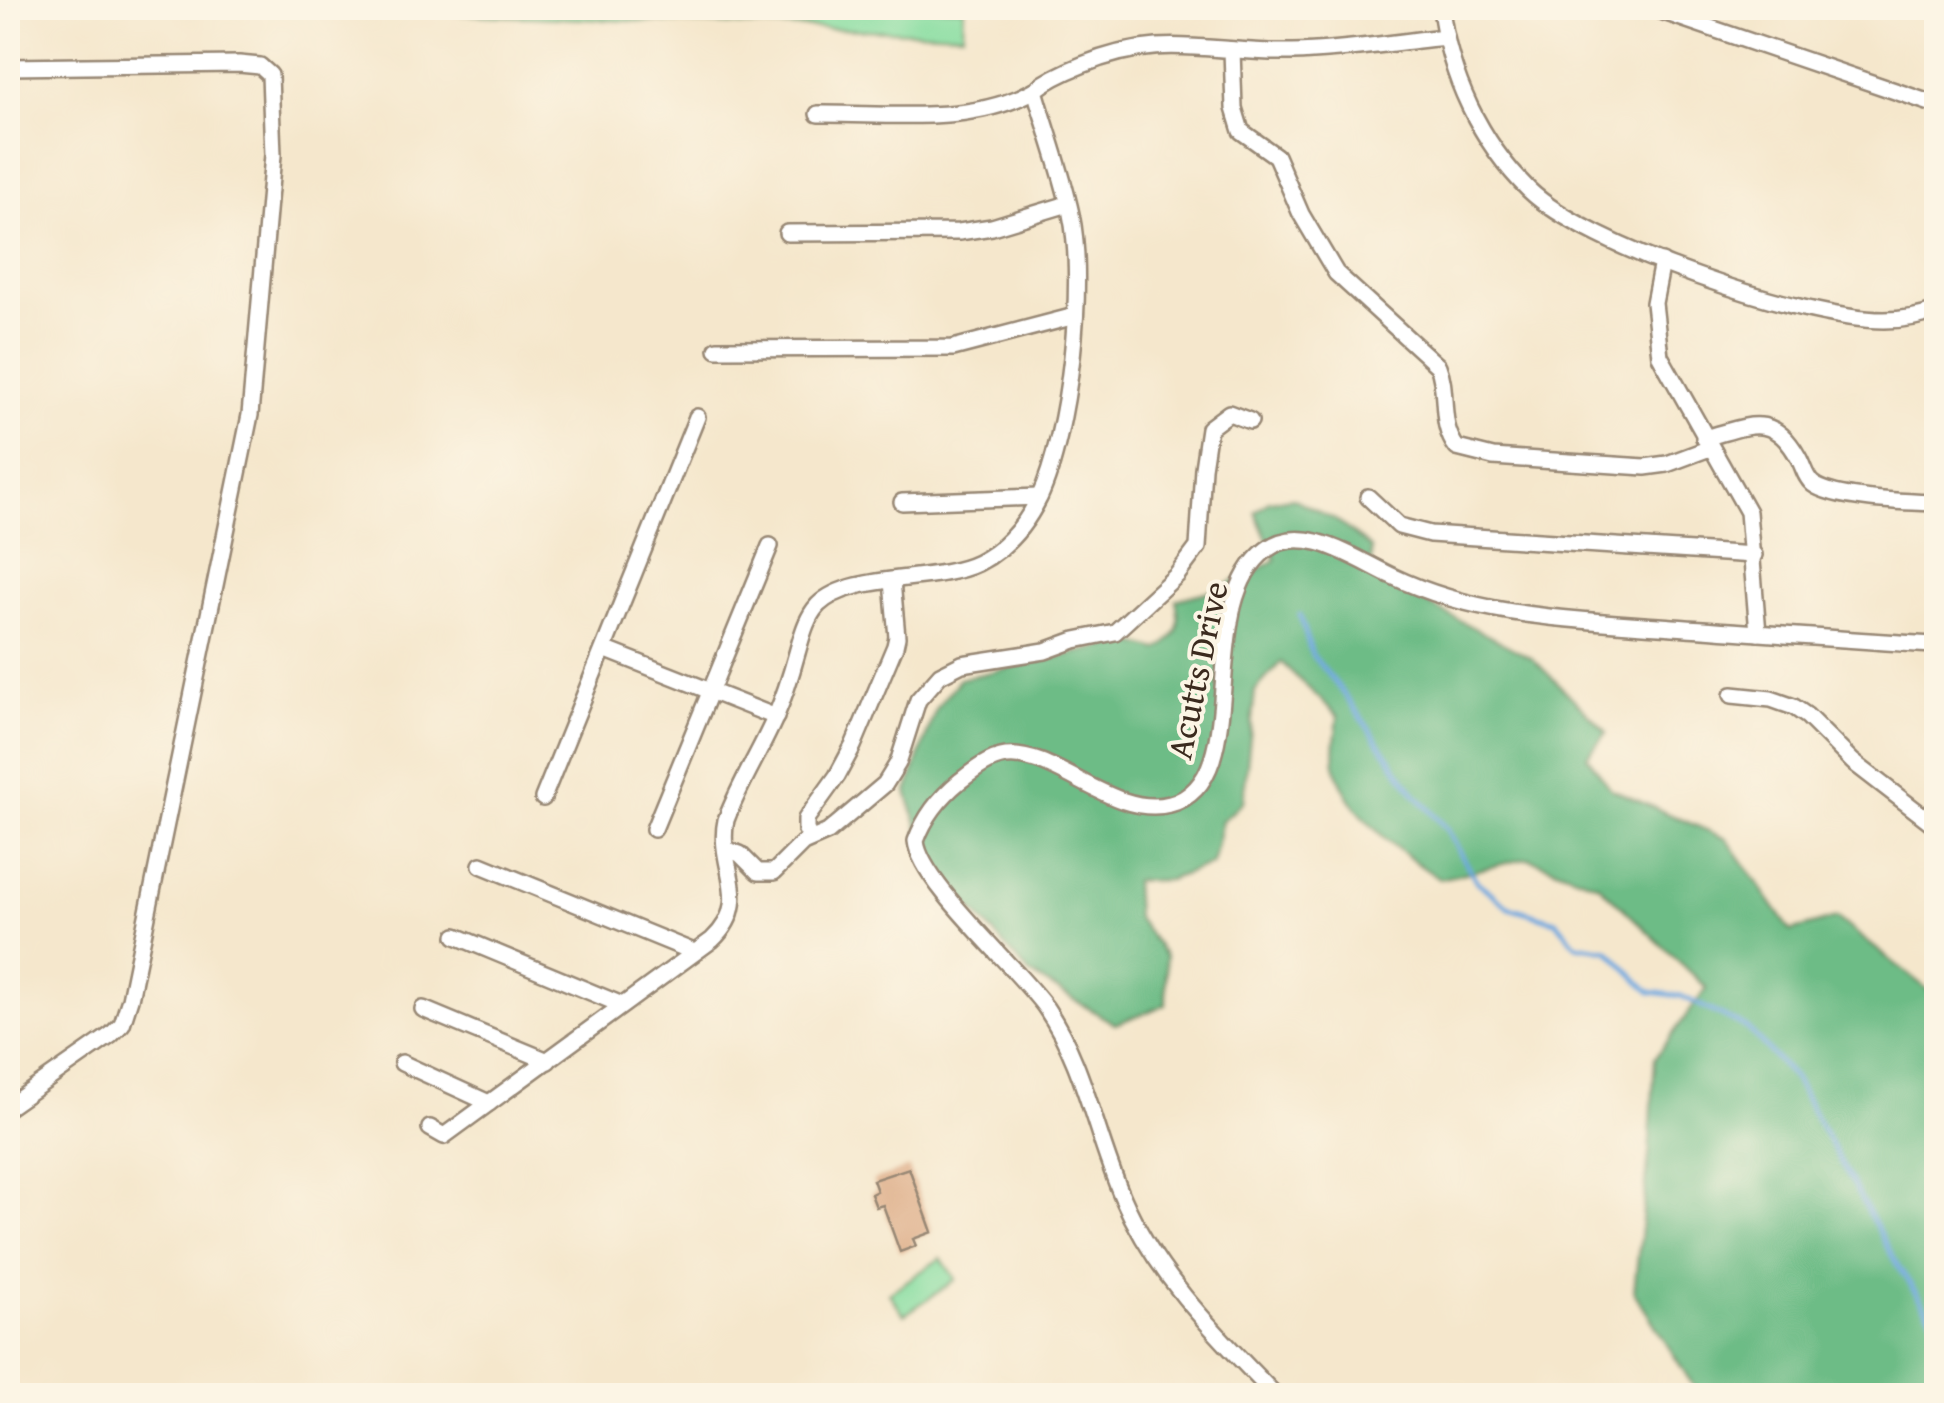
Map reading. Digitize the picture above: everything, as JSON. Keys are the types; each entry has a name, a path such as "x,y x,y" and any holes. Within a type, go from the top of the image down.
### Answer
{"street":[{"path":"1441,8 1446,37 1482,133 1530,191 1578,225 1662,262 1834,315 1889,320 1936,311"},
{"path":"1652,8 1936,104"},
{"path":"818,114 981,110 1020,98 1057,76 1122,50 1172,44 1309,52 1446,37"},
{"path":"1232,50 1232,95 1238,126 1276,156 1302,214 1336,272 1438,366 1446,427 1457,448 1494,457 1658,466 1751,426 1772,426 1788,440 1809,480 1819,487 1874,499 1936,504"},
{"path":"8,67 260,66 270,75 273,139 250,415 130,999 122,1024 112,1035 8,1107"},
{"path":"430,1128 444,1136 720,933 732,917 724,828 776,717 814,609 839,591 956,571 988,558 1012,539 1039,498 1058,440 1077,284 1068,204 1034,90"},
{"path":"787,233 959,232 992,227 1068,204"},
{"path":"1662,262 1654,304 1660,356 1744,502 1754,555 1758,633"},
{"path":"717,349 953,348 1075,316"},
{"path":"728,850 740,854 755,871 768,873 778,870 798,847 828,832 885,784 898,763 918,700 940,675 981,660 1045,650 1115,632 1129,622 1196,553 1206,436 1211,424 1229,413 1250,420"},
{"path":"543,798 697,418"},
{"path":"1368,497 1399,526 1430,534 1754,555"},
{"path":"902,502 1039,498"},
{"name":"Acutts Drive","path":"1276,1396 1206,1324 1164,1272 1123,1199 1080,1073 1054,1022 1028,984 928,873 916,841 932,809 979,767 1006,756 1032,760 1137,805 1166,805 1196,790 1208,777 1217,751 1222,669 1235,606 1252,564 1282,540 1317,542 1408,584 1500,610 1936,645"},
{"path":"654,829 770,546"},
{"path":"811,839 806,820 853,746 895,646 892,581"},
{"path":"604,650 776,717"},
{"path":"1732,694 1771,699 1808,716 1853,762 1936,826"},
{"path":"481,866 694,952"},
{"path":"456,936 622,1006"},
{"path":"424,1009 548,1061"},
{"path":"402,1063 489,1103"}],"green space":[{"path":"389,8 964,8 963,34"},
{"path":"1293,498 1337,521 1371,548 1371,574 1533,659 1607,732 1587,756 1611,789 1727,839 1791,931 1837,918 1936,996 1936,1395 1699,1395 1634,1292 1655,1058 1707,988 1599,885 1528,858 1440,879 1408,857 1362,815 1341,782 1334,759 1338,716 1281,662 1255,691 1243,802 1222,821 1212,864 1168,880 1134,881 1136,917 1166,957 1166,1005 1115,1024 1029,973 929,861 907,792 936,708 960,679 1128,641 1158,650 1177,629 1176,600 1218,589 1276,560 1255,512 1269,501"},
{"path":"941,1258 956,1280 904,1315 889,1293"}],"building":[{"path":"909,1168 932,1232 913,1239 916,1246 900,1252 883,1205 876,1207 871,1194 877,1191 873,1180"}],"waterway":[{"path":"1300,615 1312,655 1415,794 1446,828 1477,882 1509,907 1556,921 1576,945 1608,950 1650,992 1681,996 1747,1028 1794,1078 1899,1268 1936,1323"}]}
